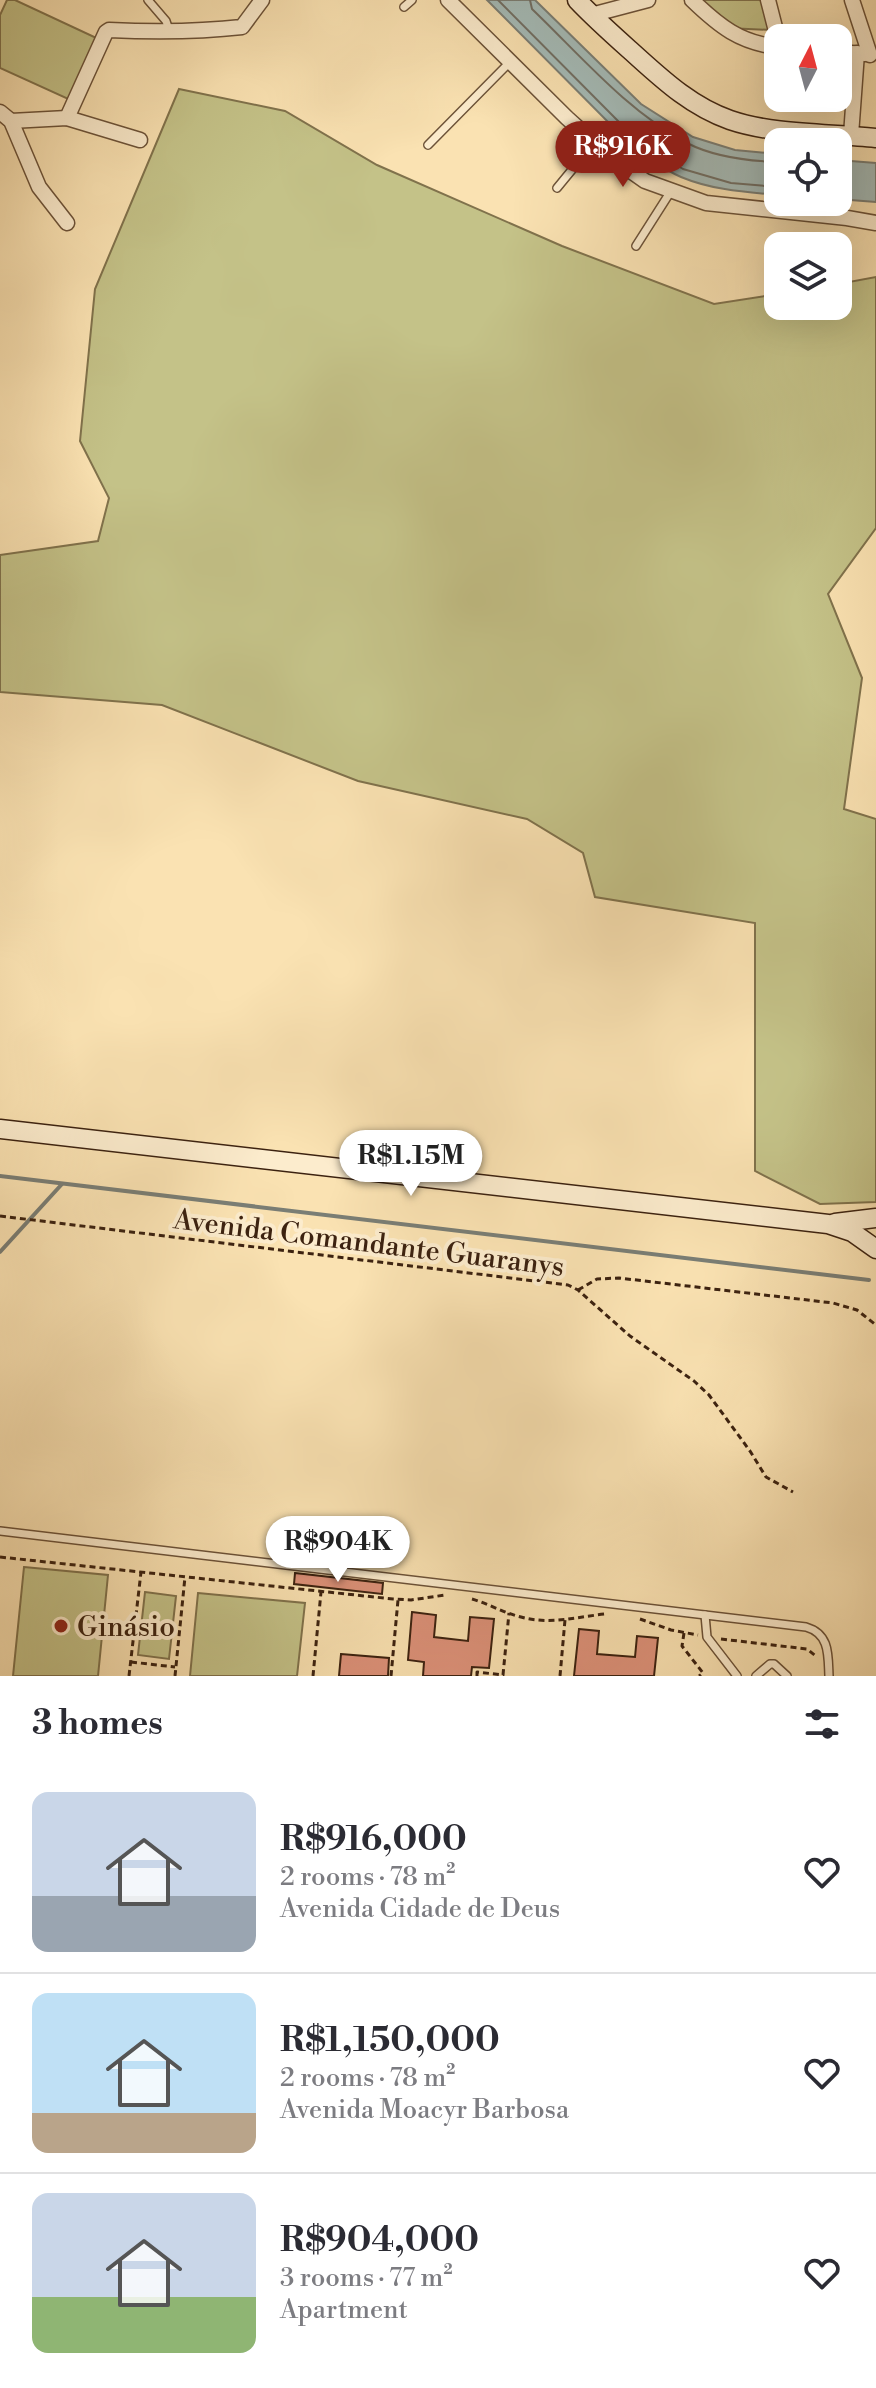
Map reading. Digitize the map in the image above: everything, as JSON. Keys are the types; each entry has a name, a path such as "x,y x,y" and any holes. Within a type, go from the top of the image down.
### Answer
{"street":[{"path":"67,118 109,30 216,30 242,27 262,0"},
{"path":"448,0 594,143 645,181 706,203 764,209"},
{"path":"577,0 677,92 733,121 772,128"},
{"path":"591,15 648,0"},
{"path":"692,0 725,29 740,38 764,45"},
{"path":"768,0 774,24"},
{"path":"852,0 868,55 852,130"},
{"path":"67,223 35,182 6,116 67,118 140,140"},
{"path":"852,135 876,138"},
{"path":"828,216 876,223"},
{"path":"0,1129 828,1224 852,1232 876,1249"},
{"path":"828,1224 876,1218"}],"lane":[{"path":"148,0 166,21 169,30"},
{"path":"404,7 412,0"},
{"path":"428,145 510,62"},
{"path":"557,188 594,143"},
{"path":"636,246 671,191"},
{"path":"0,1531 812,1629 825,1641 829,1676"},
{"path":"705,1615 707,1637 737,1676"},
{"path":"756,1676 774,1664 787,1676"}],"path":[{"name":"Avenida Comandante Guaranys","path":"0,1216 564,1283 578,1290 630,1336 694,1381 709,1395 766,1477 793,1492"},
{"path":"578,1290 597,1279 606,1278 659,1282 833,1303 857,1310 876,1325"},
{"path":"0,1557 398,1600 456,1596"},
{"path":"129,1676 141,1572"},
{"path":"175,1676 185,1577"},
{"path":"313,1676 322,1590"},
{"path":"470,1598 537,1620 613,1615"},
{"path":"391,1676 398,1600"},
{"path":"477,1676 477,1672 503,1675 509,1613"},
{"path":"636,1618 684,1633 807,1649 815,1653 819,1662"},
{"path":"560,1676 565,1620"},
{"path":"684,1633 682,1646 703,1673 699,1676"},
{"path":"131,1662 176,1667"}],"shaded area":[{"path":"7,0 15,0 105,42 77,103 0,68 0,15"},
{"path":"702,0 763,0 770,24 764,24 764,30 727,28"},
{"path":"179,89 285,111 377,165 562,246 714,304 764,296 764,320 852,320 852,281 876,277 876,528 828,594 862,678 844,809 876,819 876,1202 820,1204 755,1171 755,923 595,897 583,853 527,819 358,781 162,705 0,692 0,555 98,541 109,498 80,441 95,289"},
{"name":"Ginásio","path":"24,1567 108,1575 98,1676 13,1676"},
{"path":"145,1592 176,1596 169,1659 138,1655"},
{"path":"198,1593 305,1603 297,1676 190,1676"}],"water":[{"path":"487,0 535,0 641,104 693,137 735,150 764,153 764,194 729,190 681,177 656,163 620,134"},
{"path":"852,161 876,163 876,202 852,200"}],"building":[{"path":"295,1573 383,1583 382,1594 294,1584"},
{"path":"412,1612 436,1615 434,1637 468,1641 470,1617 494,1619 489,1668 472,1667 471,1676 423,1676 424,1662 408,1660"},
{"path":"579,1629 599,1631 597,1654 635,1657 637,1636 658,1638 654,1676 574,1676"},
{"path":"341,1654 389,1658 388,1676 339,1676"}],"waterway":[{"path":"0,1176 869,1280"},
{"path":"0,1252 62,1184"}],"place":[{"name":"Ginásio","path":"61,1626"}]}
